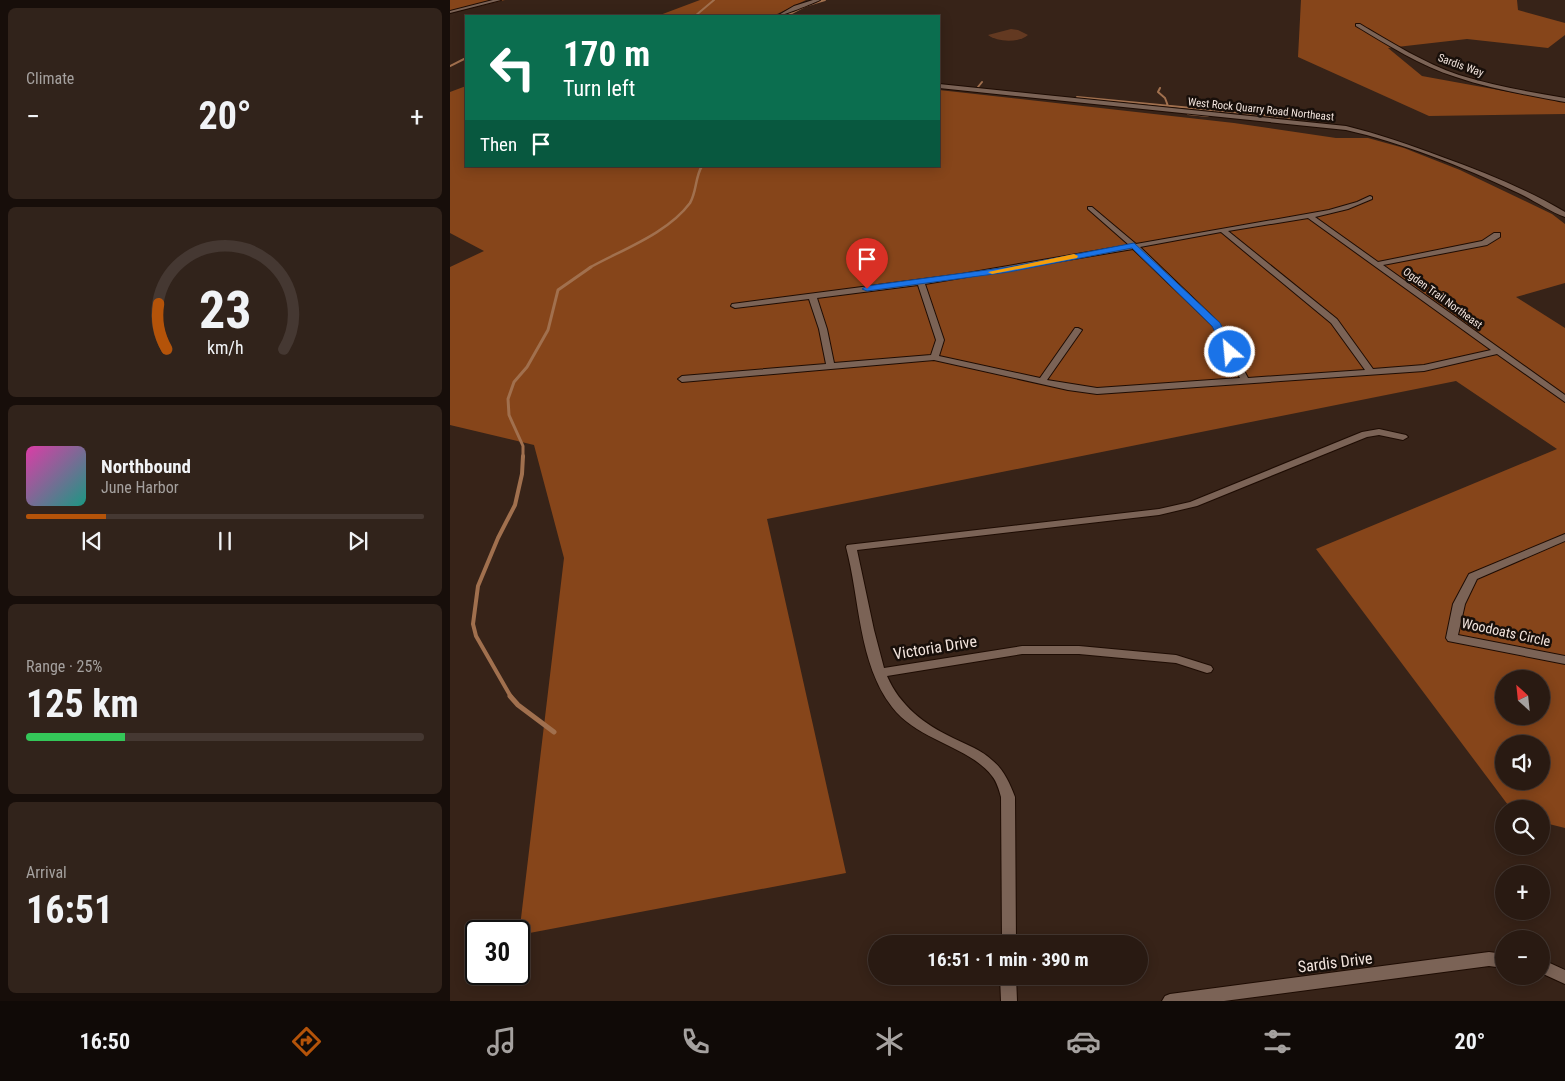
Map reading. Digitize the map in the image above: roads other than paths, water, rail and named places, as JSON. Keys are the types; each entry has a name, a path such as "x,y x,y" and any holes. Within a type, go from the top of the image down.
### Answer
{"street":[{"path":"450,12 499,0"},
{"path":"782,15 799,6 818,0"},
{"name":"Sardis Way","path":"1358,25 1456,76 1494,87 1565,100"},
{"name":"West Rock Quarry Road Northeast","path":"940,86 1346,128 1413,149 1500,181 1565,214"},
{"path":"735,306 1009,270 1361,205 1370,198"},
{"path":"1090,208 1134,246 1216,325 1244,380"},
{"name":"Ogden Trail Northeast","path":"1308,215 1565,399"},
{"path":"1222,230 1334,321 1370,371"},
{"path":"1377,264 1484,243 1497,235"},
{"path":"921,282 940,340 934,357"},
{"path":"812,296 823,328 830,365"},
{"path":"1042,381 1078,330"},
{"path":"682,379 934,357 1097,391 1424,368 1499,351"},
{"path":"880,674 851,548 1023,526 1145,515 1193,504 1365,434 1378,432 1403,437"},
{"name":"Woodoats Circle","path":"1565,537 1473,577 1459,604 1452,638 1565,660"},
{"name":"Victoria Drive","path":"1009,935 1008,797 1004,780 989,763 967,748 936,735 897,705 885,687 880,674 1022,650 1079,650 1176,659 1207,669"},
{"name":"Sardis Drive","path":"1170,1001 1489,959 1495,960"},
{"path":"1550,970 1565,977"},
{"path":"1008,985 1009,1001"}],"waterway":[{"path":"696,15 714,0"},
{"path":"788,15 805,6 825,0"},
{"path":"450,66 465,58"},
{"path":"978,87 982,82"},
{"path":"1160,88 1158,92 1165,98 1168,106"},
{"path":"1077,97 1168,106"},
{"path":"1214,110 1219,103"},
{"path":"1168,106 1214,110"},
{"path":"1214,110 1294,118 1287,117"},
{"path":"1188,114 1208,116"},
{"path":"589,268 669,224 690,203 702,167"},
{"path":"523,456 523,446 509,415 508,399 514,382 527,367 548,330 558,290 591,267"},
{"path":"511,697 476,636 473,624 478,586 498,538 515,505 522,474 523,456"},
{"path":"510,696 518,705 554,732"}]}
